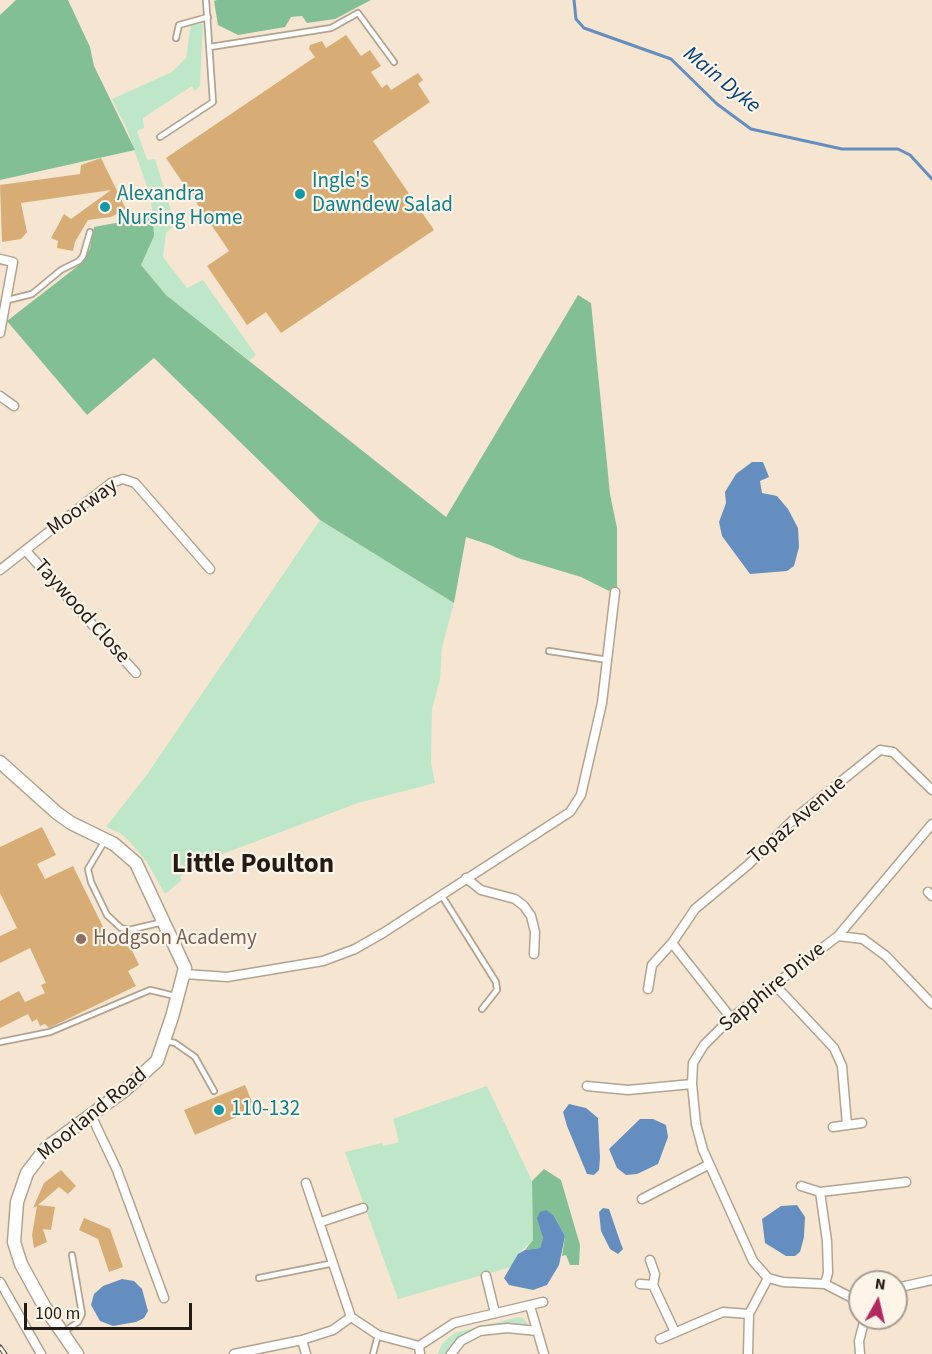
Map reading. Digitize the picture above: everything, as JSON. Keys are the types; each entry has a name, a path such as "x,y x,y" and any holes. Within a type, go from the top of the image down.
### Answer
{"street":[{"path":"0,259 13,262 8,300 0,333"},
{"path":"1,399 14,406"},
{"name":"Moorway","path":"0,570 111,483 127,479 135,483 210,569"},
{"name":"Taywood Close","path":"26,551 136,673"},
{"path":"0,762 64,818 128,854 141,870 184,961 185,974 227,977 323,961 374,939 570,812 578,803 602,703 615,592"},
{"name":"Topaz Avenue","path":"648,989 652,965 672,943 695,909 748,865 794,819 880,750 893,752 932,790"},
{"path":"838,936 932,824"},
{"path":"466,878 481,890 515,899 524,906 531,916 535,932 534,954"},
{"name":"Sapphire Drive","path":"768,1278 753,1261 708,1165 696,1124 692,1084 693,1063 731,1018 824,949 838,936 863,939 878,950 932,1004"},
{"path":"672,943 731,1018"},
{"name":"Moorland Road","path":"77,1354 39,1297 19,1257 14,1242 15,1212 24,1181 38,1157 151,1068 165,1041 185,974"},
{"path":"774,984 834,1048 842,1066 847,1125"},
{"path":"587,1086 628,1090 692,1084"},
{"path":"91,1115 117,1170 164,1298"},
{"path":"833,1127 862,1123"},
{"path":"642,1200 708,1165"},
{"path":"801,1186 820,1192 906,1182"},
{"path":"306,1183 321,1222 351,1317 378,1335 419,1350 453,1323 543,1302"},
{"path":"820,1192 827,1241 828,1273 825,1284"},
{"path":"321,1222 363,1208"},
{"path":"650,1260 655,1274 653,1285 675,1332"},
{"path":"486,1276 495,1313"},
{"path":"748,1354 749,1314 768,1278 783,1282 825,1284 848,1296"},
{"path":"908,1285 932,1280"},
{"path":"0,1282 41,1354"},
{"path":"640,1284 653,1285"},
{"path":"530,1306 544,1354"},
{"path":"660,1339 723,1312 749,1314"},
{"path":"234,1354 302,1340 333,1330 351,1317"},
{"path":"451,1354 461,1341 480,1330 507,1328 537,1331"},
{"path":"860,1354 859,1341 862,1330"},
{"path":"302,1340 306,1354"}],"lane":[{"path":"160,138 213,102 206,0"},
{"path":"210,47 331,28 358,13 394,62"},
{"path":"176,38 179,26 208,17"},
{"path":"8,300 32,294 61,270 80,261 90,232"},
{"path":"549,651 608,660"},
{"path":"105,839 88,869 91,882 107,915 121,928 129,930 164,921"},
{"path":"442,896 496,982 497,990 482,1009"},
{"path":"0,1042 50,1032 150,990 178,996"},
{"path":"165,1041 175,1043 195,1057 214,1091"},
{"path":"62,1333 78,1322 82,1314 72,1255"},
{"path":"259,1278 333,1263"},
{"path":"373,1354 378,1335"}],"green space":[{"path":"16,0 68,0 90,47 94,66 135,150 0,180 0,15"},
{"path":"371,0 335,19 307,23 302,16 291,17 285,27 238,35 218,25 214,1"},
{"path":"191,24 203,24 200,86 195,91 192,86 143,118 144,128 137,131 147,160 155,159 175,224 166,233 163,257 187,288 203,280 256,355 249,360 166,295 140,265 154,236 151,198 127,129 112,99 172,72 186,58"},
{"path":"153,216 154,236 141,265 166,295 446,517 578,295 591,303 610,494 617,528 617,587 609,591 581,577 518,558 466,537 454,603 320,520 154,358 87,415 7,321 83,262 90,248 94,227"},
{"name":"Hodgson Academy","path":"320,520 454,603 442,647 440,679 432,709 431,763 435,783 358,803 217,856 189,874 186,872 180,877 182,880 165,894 147,862 130,842 120,833 106,827 148,773"},
{"path":"487,1086 532,1181 533,1240 518,1254 511,1267 398,1299 345,1152 382,1143 383,1146 399,1142 393,1119"},
{"path":"544,1169 561,1180 580,1245 579,1265 570,1265 566,1255 562,1256 565,1236 554,1216 541,1223 543,1239 540,1248 525,1250 533,1240 532,1181"},
{"path":"519,1317 523,1318 530,1327 473,1330 456,1341 448,1354 438,1354 442,1344 454,1333"}],"water":[{"path":"752,462 763,462 769,477 760,481 762,493 777,496 788,509 798,528 799,547 794,566 787,571 750,574 722,536 719,522 726,503 725,492 736,474"},
{"path":"569,1104 586,1108 598,1118 600,1158 599,1170 594,1175 587,1174 567,1126 563,1112"},
{"path":"640,1119 653,1119 666,1125 668,1137 658,1164 637,1174 626,1175 617,1168 609,1149"},
{"path":"797,1205 805,1217 804,1237 800,1252 795,1256 786,1256 765,1243 762,1219 781,1206"},
{"path":"603,1208 609,1209 623,1249 618,1254 610,1249 601,1231 599,1212"},
{"path":"546,1210 554,1216 565,1236 559,1265 547,1285 533,1290 509,1285 504,1278 518,1254 525,1250 540,1248 543,1238 537,1218 540,1212"},
{"path":"122,1279 134,1281 142,1289 148,1311 144,1318 136,1322 113,1326 100,1321 91,1305 94,1294 103,1286"}],"building":[{"name":"Ingle's Dawndew Salad","path":"346,35 361,56 370,50 381,66 371,72 382,88 387,84 391,90 418,73 423,80 418,84 430,102 373,141 434,230 281,333 266,312 247,325 207,266 229,251 166,158 315,57 309,49 310,45 322,41 326,48"},
{"name":"Alexandra Nursing Home","path":"101,158 126,209 111,217 88,220 75,242 73,251 57,248 58,241 51,238 64,214 71,219 111,190 21,203 27,232 21,239 2,242 0,185 80,174 81,165"},
{"path":"42,827 56,855 37,864 45,879 73,866 112,945 126,938 139,965 128,971 136,986 49,1028 45,1024 40,1026 37,1019 32,1022 28,1014 0,1028 0,1001 19,991 25,1002 45,993 41,985 46,983 30,948 0,963 0,936 17,928 0,893 0,847"},
{"name":"110-132","path":"245,1085 255,1109 195,1135 184,1110"},
{"path":"61,1170 76,1186 68,1194 59,1187 38,1205 55,1207 51,1230 43,1229 47,1242 34,1248 32,1235 37,1206 33,1208 44,1183"},
{"path":"84,1218 110,1229 123,1267 109,1272 98,1239 79,1230"}],"waterway":[{"name":"Main Dyke","path":"574,0 576,19 584,28 671,59 717,104 751,129 842,149 898,149 910,155 932,179"}],"railway":[{"path":"0,1347 5,1354"}],"place":[{"name":"Ingle's Dawndew Salad","path":"300,194"},
{"name":"Alexandra Nursing Home","path":"105,207"},
{"name":"Hodgson Academy","path":"81,939"},
{"name":"110-132","path":"219,1110"}],"district":[{"name":"Little Poulton","path":"253,866"}]}
